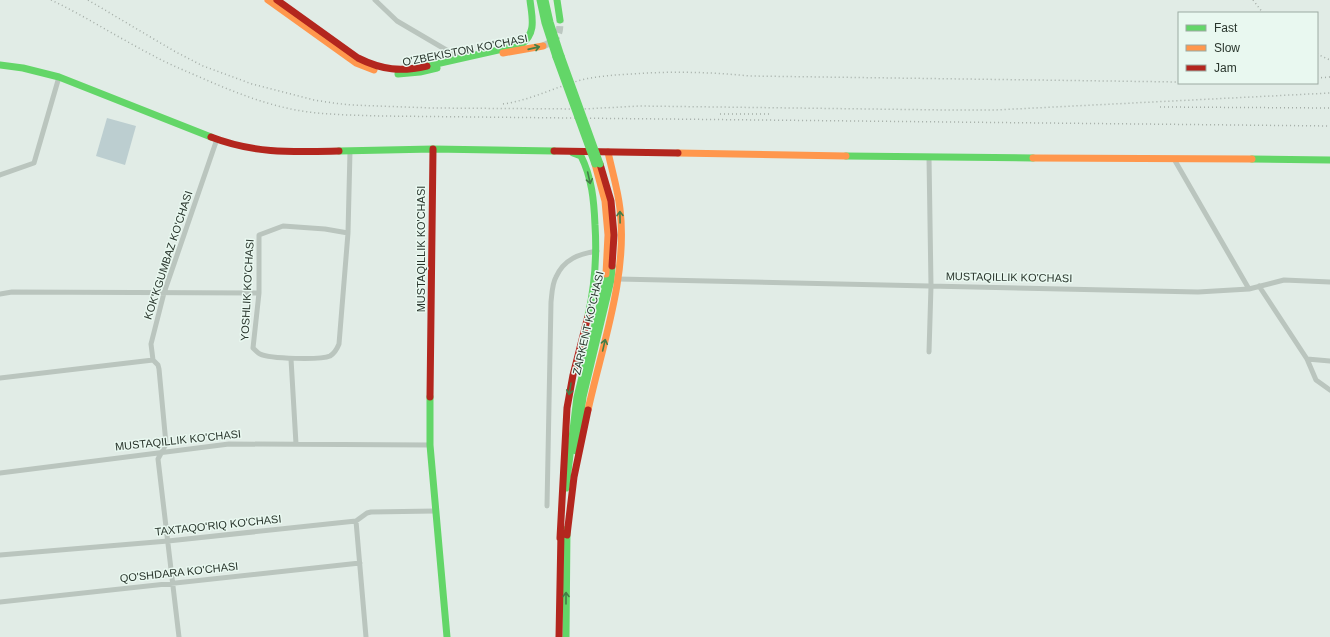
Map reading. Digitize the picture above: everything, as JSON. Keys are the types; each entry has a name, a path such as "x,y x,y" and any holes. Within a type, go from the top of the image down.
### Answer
{"main road":[{"name":"O'ZBEKISTON KO'CHASI","path":"268,0 356,63 387,73 404,74 420,72 487,56 544,46"},
{"name":"O'ZBEKISTON KO'CHASI","path":"277,0 358,58 380,67 403,70 517,46 524,43 530,36 533,26 530,0"},
{"name":"ZARKENT KO'CHASI","path":"540,0 545,23 559,57 597,164 605,201 608,235 606,280 577,397 563,536 559,637"},
{"name":"ZARKENT KO'CHASI","path":"546,0 559,57"},
{"path":"557,0 560,20"},
{"path":"0,65 23,68 59,77 217,139 241,147 266,151 433,149 930,157 1330,160"},
{"name":"MUSTAQILLIK KO'CHASI","path":"433,149 430,445 447,637"},
{"path":"563,536 567,408 574,369 591,300 595,278 597,251 594,201 586,165 581,156 567,151"},
{"path":"563,536 574,477 595,380 614,304 618,279 621,249 620,209 608,152"},
{"name":"ZARKENT KO'CHASI","path":"563,536 566,637"}],"street":[{"path":"375,0 397,21 460,58"},
{"path":"0,175 34,163 59,77"},
{"name":"KOK'KGUMBAZ KO'CHASI","path":"179,637 158,459 166,444 159,369 154,360 151,344 164,293 217,139"},
{"name":"YOSHLIK KO'CHASI","path":"348,233 325,229 283,226 259,235 259,293 253,348 260,354 291,359 330,356 337,350 340,336 348,233 350,151"},
{"path":"929,352 931,286 930,157"},
{"path":"1174,159 1249,289"},
{"path":"547,506 550,336 552,296 555,277 566,263 582,253 597,251"},
{"name":"MUSTAQILLIK KO'CHASI","path":"618,279 1198,292 1249,289 1284,280 1330,282"},
{"path":"1259,286 1307,359 1316,380 1330,390"},
{"path":"0,294 12,292 259,293"},
{"path":"291,359 296,444"},
{"path":"1307,359 1330,361"},
{"path":"0,378 154,360"},
{"name":"MUSTAQILLIK KO'CHASI","path":"0,473 229,444 430,445"},
{"name":"TAXTAQO'RIQ KO'CHASI","path":"0,555 168,541 356,521 367,513 371,512 435,510"},
{"path":"356,521 366,637"},
{"name":"QO'SHDARA KO'CHASI","path":"0,602 360,562"}],"shaded area":[{"path":"107,118 136,126 125,165 96,156"}],"tunnel":[{"path":"543,46 555,39 559,33 560,20"}],"railway":[{"path":"51,0 158,58 215,84 272,104 317,113 380,116 1330,126"},
{"path":"88,0 174,51 203,66 252,84 314,100 351,105 432,108 583,109 640,106 995,110 1330,93"},
{"path":"1253,0 1262,12"},
{"path":"1318,54 1330,60"},
{"path":"503,104 534,96 585,79 613,75 661,72 750,76 1178,82"},
{"path":"1318,78 1330,77"},
{"path":"1160,107 1330,108"},
{"path":"720,114 772,114"}],"traffic: fast":[{"path":"427,66 521,45 526,40 531,30 532,19 530,0"},
{"path":"540,0 545,23 556,57"},
{"path":"545,0 550,22 561,56"},
{"path":"557,0 560,20"},
{"path":"561,56 600,164"},
{"path":"556,57 595,164"},
{"path":"0,65 23,68 59,77 211,137"},
{"path":"398,74 420,72 437,68"},
{"path":"339,151 433,149 554,151"},
{"path":"573,153 581,156 585,164 592,190 594,207 596,259 594,282 588,316"},
{"path":"846,156 1033,158"},
{"path":"1252,159 1330,160"},
{"path":"576,451 583,397 611,280 612,266"},
{"path":"566,488 577,397 606,280 606,274"},
{"path":"430,397 430,445 447,637"},
{"path":"566,637 567,529"}],"traffic: slow":[{"path":"268,0 356,63 374,70"},
{"path":"503,53 543,46"},
{"path":"588,410 612,310 620,259 620,209 608,152"},
{"path":"678,153 846,156"},
{"path":"1033,158 1252,159"},
{"path":"595,164 605,201 608,235 606,274"}],"traffic: jam":[{"path":"277,0 358,58 367,62 392,69 409,69 427,66"},
{"path":"211,137 227,143 274,151 339,151"},
{"path":"430,397 433,149"},
{"path":"554,151 678,153"},
{"path":"600,164 611,201 614,235 612,266"},
{"path":"560,538 567,408 573,375 588,316"},
{"path":"567,535 574,477 588,410"},
{"path":"559,637 561,532"}]}
